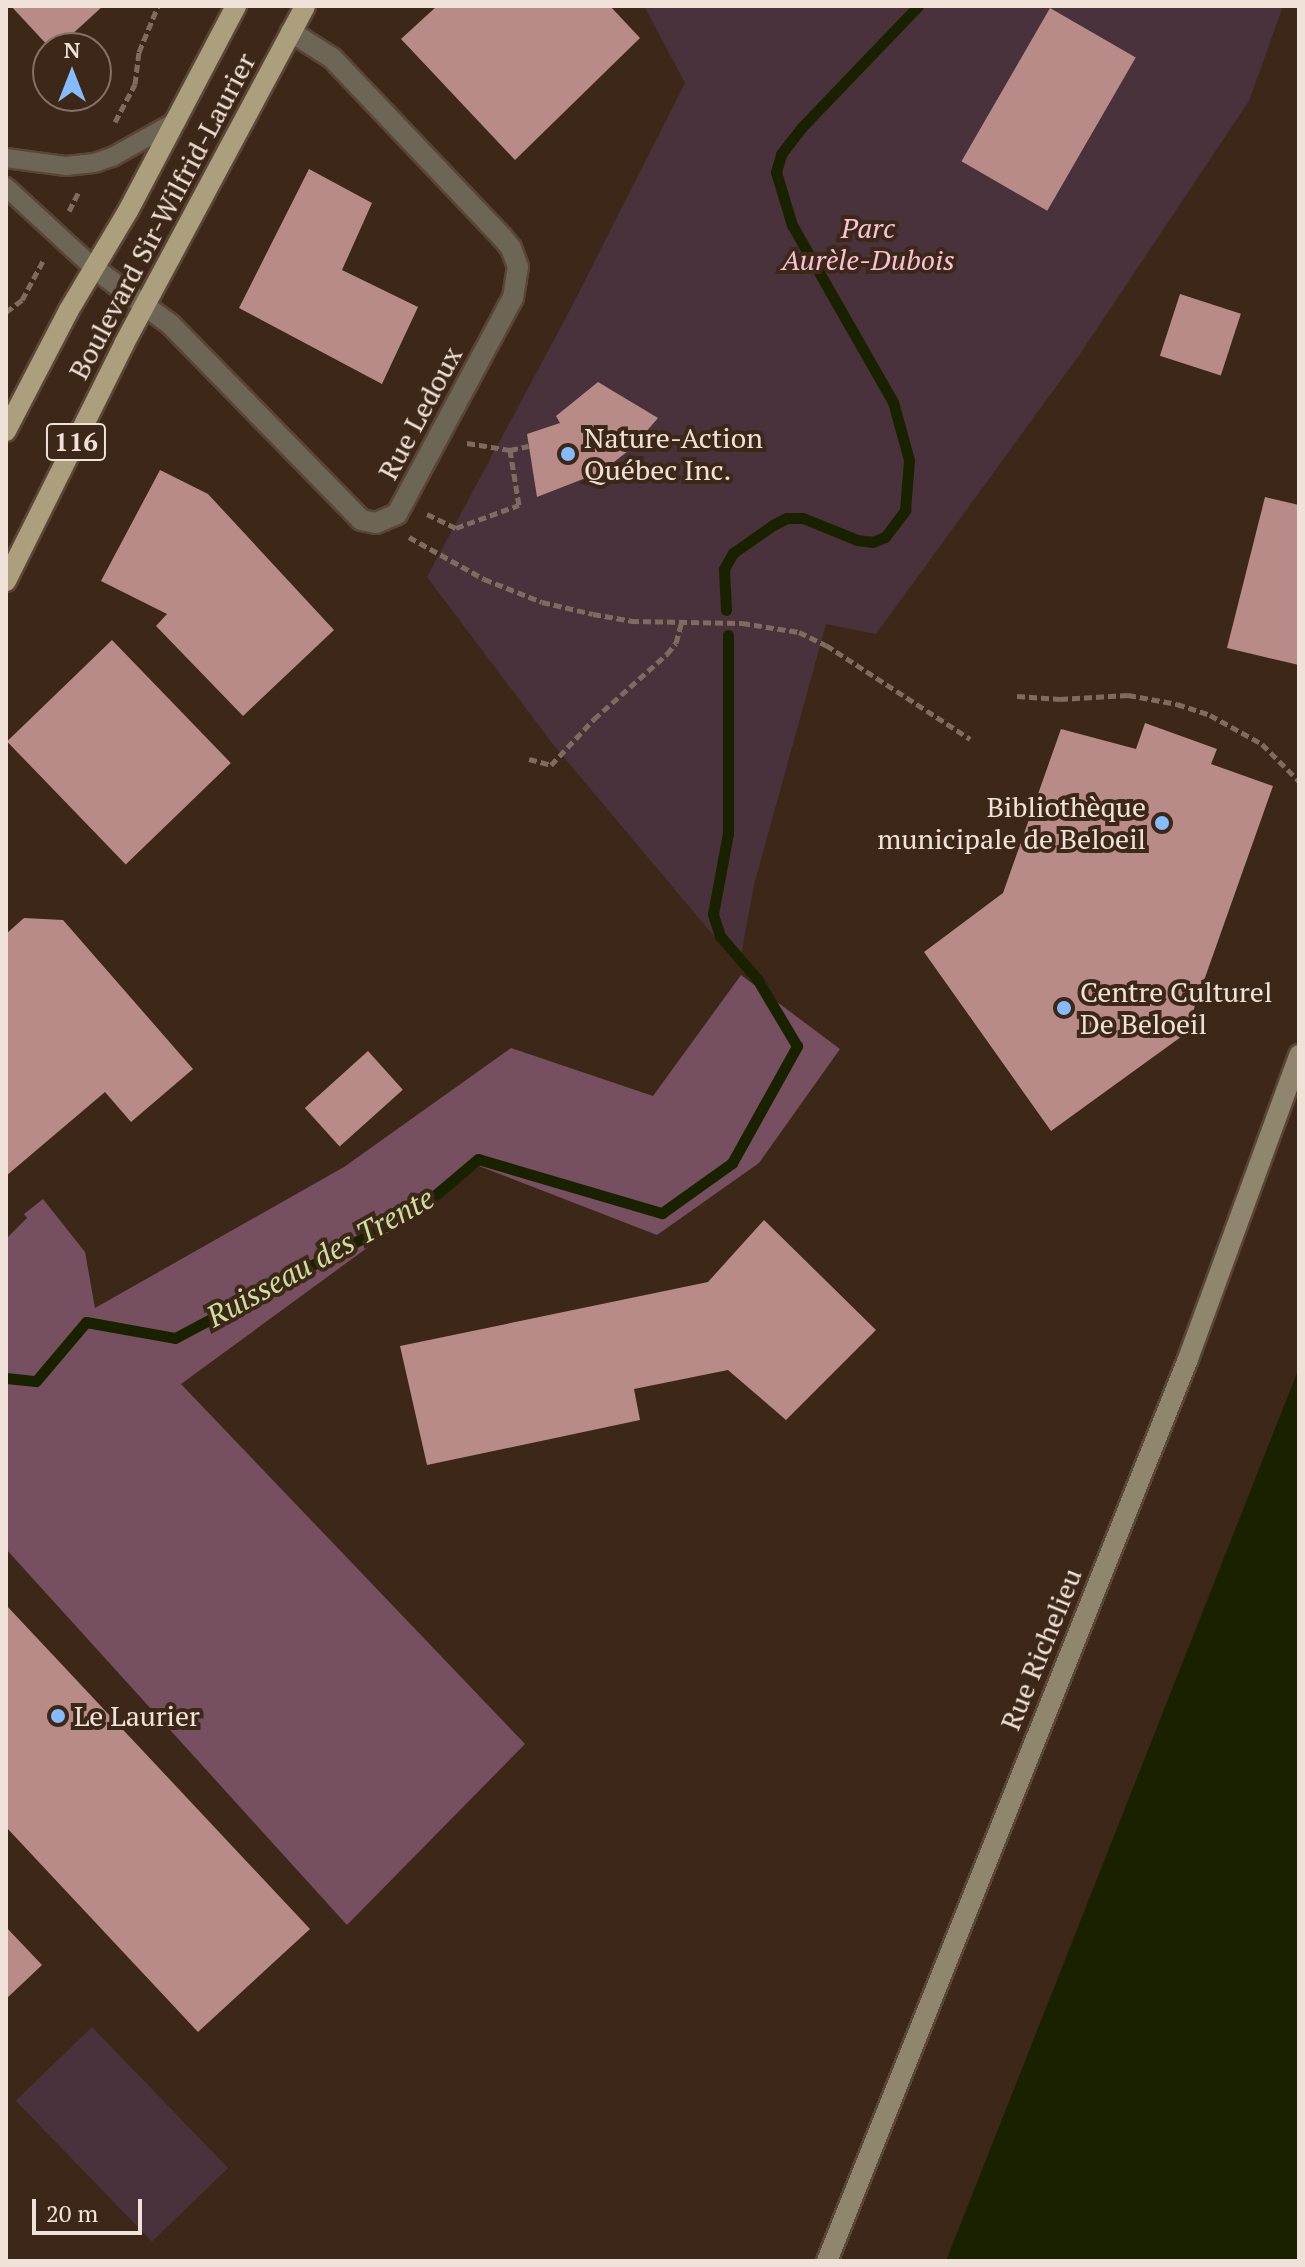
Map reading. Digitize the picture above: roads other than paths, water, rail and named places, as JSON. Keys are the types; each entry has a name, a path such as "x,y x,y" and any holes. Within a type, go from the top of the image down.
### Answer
{"main road":[{"name":"Boulevard Sir-Wilfrid-Laurier","path":"6,431 69,310 177,121 236,6"},
{"name":"Boulevard Sir-Wilfrid-Laurier","path":"6,581 146,304 305,6"},
{"name":"Rue Richelieu","path":"827,2261 1188,1359 1299,1055"}],"street":[{"name":"Rue Ledoux","path":"95,269 146,304 361,520 384,522 402,508 513,298 518,278 515,257 502,237 332,58 291,32"}],"lane":[{"path":"6,158 66,166 94,163 114,156 177,121"},
{"path":"6,187 95,269"}],"waterway":[{"name":"Ruisseau des Trente","path":"726,610 724,569 733,553 773,525 787,518 803,518 857,540 873,542 885,537 905,510 909,460 893,402 792,225 776,172 781,154 802,127 918,6"},
{"name":"Ruisseau des Trente","path":"6,1378 36,1381 86,1322 175,1338 420,1208 478,1159 662,1213 732,1163 797,1046 757,979 720,936 713,914 728,833 728,635"}],"place":[{"name":"Nature-Action Québec Inc.","path":"568,454"},
{"name":"Bibliothèque municipale de Beloeil","path":"1162,823"},
{"name":"Centre Culturel De Beloeil","path":"1064,1008"},
{"name":"Le Laurier","path":"58,1716"}],"park label":[{"name":"Parc Aurèle-Dubois","path":"868,244"}]}
